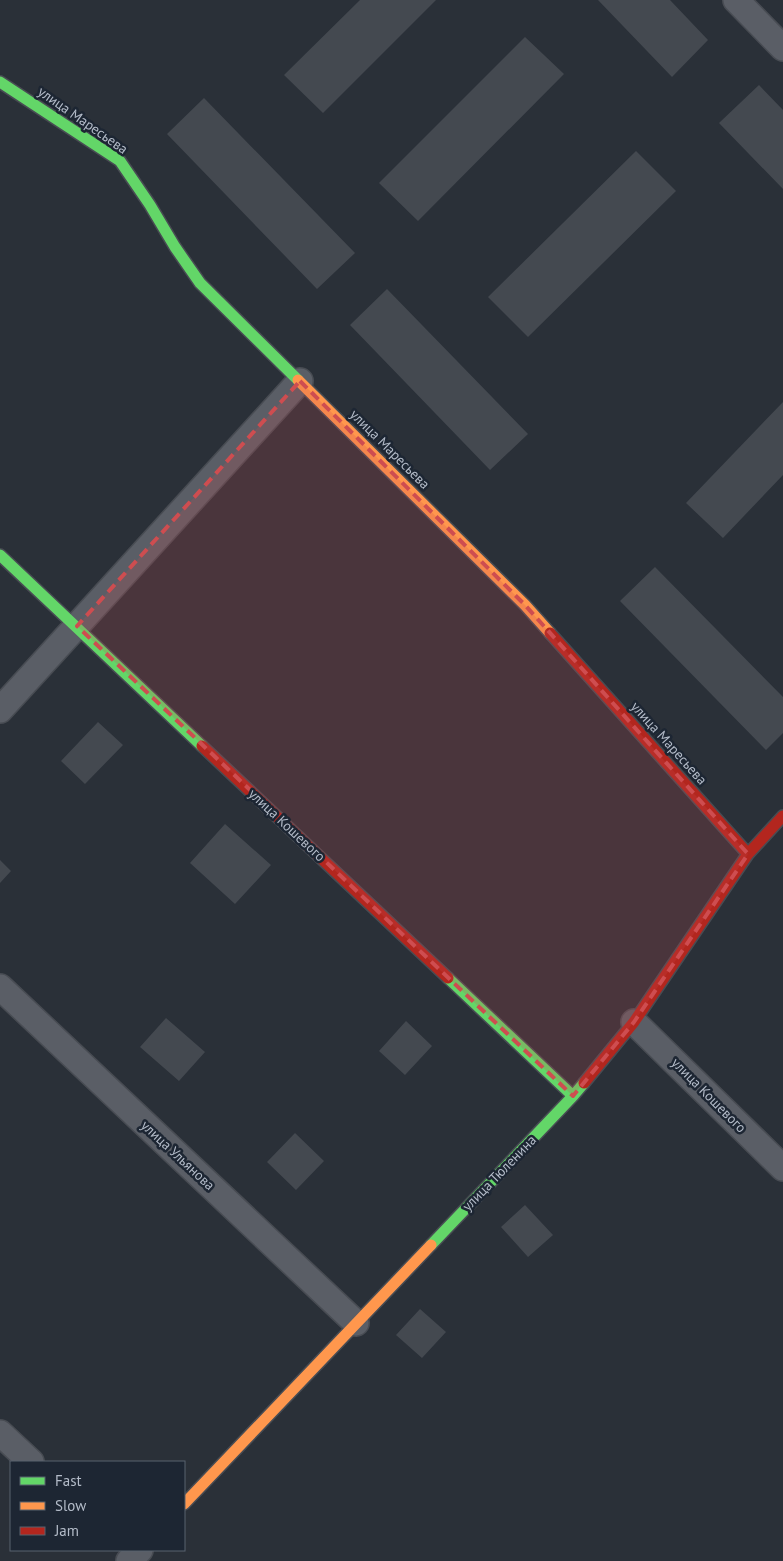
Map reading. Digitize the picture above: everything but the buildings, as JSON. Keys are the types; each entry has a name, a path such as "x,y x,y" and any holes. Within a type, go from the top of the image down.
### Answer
{"street":[{"path":"736,0 783,48"},
{"name":"улица Маресьева","path":"0,82 120,161 200,283 526,605 748,854"},
{"path":"0,710 300,381"},
{"name":"улица Кошевого","path":"0,554 573,1096"},
{"name":"улица Тюленина","path":"185,1503 573,1096 634,1022 748,854 783,816"},
{"name":"улица Ульянова","path":"0,987 356,1323"},
{"name":"улица Кошевого","path":"634,1022 783,1168"},
{"path":"0,1432 30,1461"}],"highlighted area":[{"path":"300,381 525,605 748,854 634,1022 573,1096 77,626"}],"traffic: fast":[{"path":"0,82 120,161 200,283 298,380"},
{"path":"0,555 202,746"},
{"path":"448,978 573,1096"},
{"path":"431,1245 584,1083"}],"traffic: slow":[{"path":"298,380 525,605 550,633"},
{"path":"185,1503 431,1245"}],"traffic: jam":[{"path":"550,633 748,854"},
{"path":"202,746 448,978"},
{"path":"584,1083 634,1022 748,854 783,816"}]}
